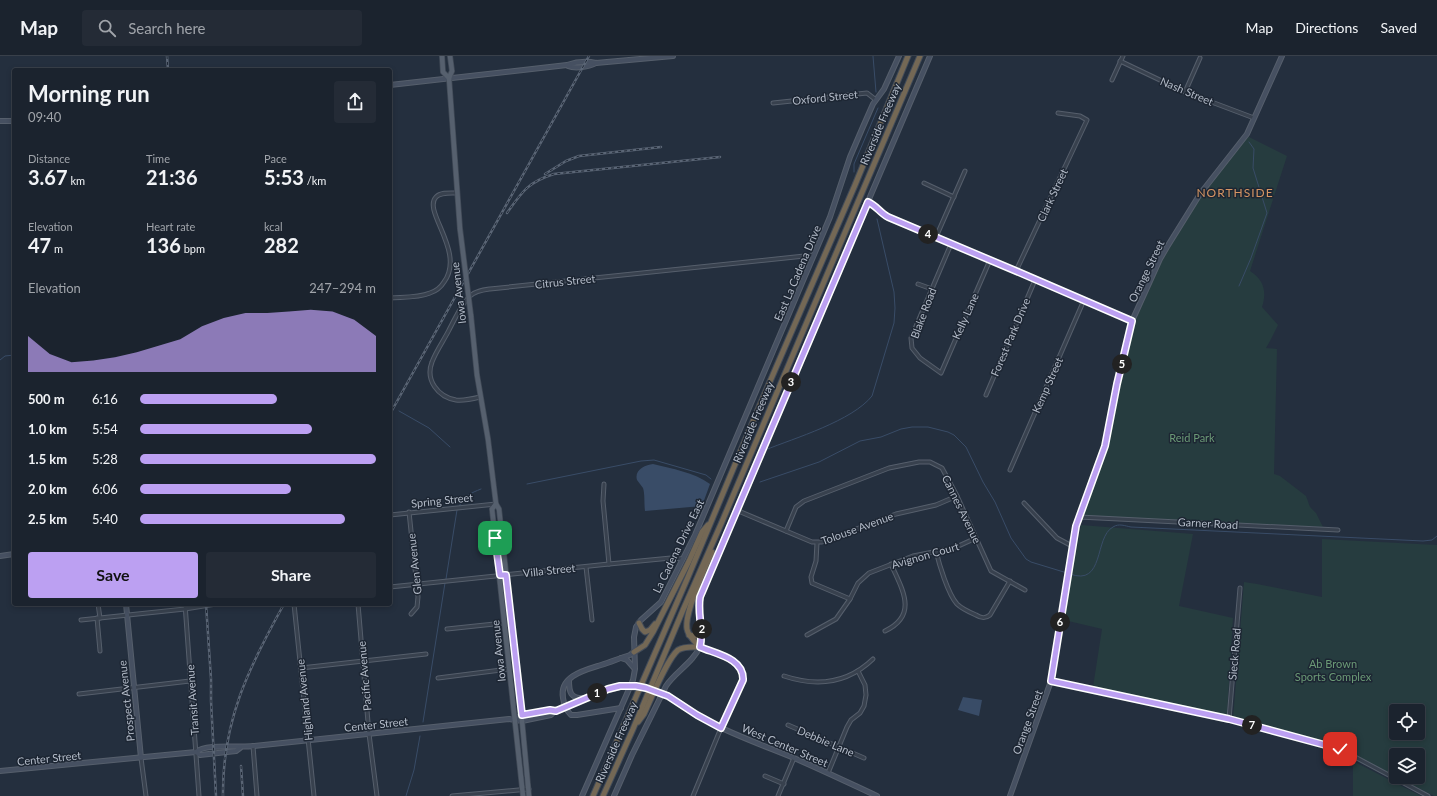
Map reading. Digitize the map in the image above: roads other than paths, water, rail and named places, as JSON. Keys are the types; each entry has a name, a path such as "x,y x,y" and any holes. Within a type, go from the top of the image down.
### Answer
{"highway":[{"name":"Riverside Freeway","path":"593,796 908,56"},
{"name":"Riverside Freeway","path":"603,796 721,524 920,56"},
{"path":"634,652 645,645 653,632 702,532 711,520"},
{"path":"700,647 689,635 687,628 688,616 696,591 716,543 721,524"},
{"path":"639,623 644,631 648,632 660,619"},
{"path":"689,635 696,636 702,633"},
{"path":"633,729 644,714 671,658 678,650 683,648 700,647"}],"main road":[{"name":"Iowa Avenue","path":"442,56 443,72 449,78"},
{"name":"Iowa Avenue","path":"450,56 452,71 449,78 460,229 480,397 488,439 496,504 499,508 522,715 529,796"},
{"path":"392,84 567,66 583,63 673,56"},
{"name":"East La Cadena Drive","path":"711,499 830,217 850,157 870,109 884,89 899,56"},
{"path":"614,796 632,755 666,686 672,677 689,662 700,647 702,633 699,613 700,597 930,56"},
{"name":"Orange Street","path":"1010,796 1051,681 1072,546 1079,517 1105,446 1117,384 1132,321 1167,247 1200,194 1247,134 1282,56"},
{"path":"0,121 12,121"},
{"name":"La Cadena Drive East","path":"639,623 661,602 711,499"},
{"name":"Iowa Avenue","path":"496,504 492,509 523,796"},
{"path":"0,556 12,554"},
{"name":"Prospect Avenue","path":"126,606 141,758"},
{"path":"582,796 633,680 635,669 634,637 639,623"},
{"path":"700,647 734,661 739,665 743,675 743,680 721,728"},
{"path":"621,708 574,715 570,714 565,708 562,693 569,680 577,673 634,652"},
{"path":"620,658 627,660 635,669"},
{"path":"569,680 569,689 571,694 577,698 588,697"},
{"name":"Center Street","path":"0,771 196,752 200,755 236,751 240,748 253,746 514,719 522,721 551,715 556,711 588,697 620,686 646,688 668,696"},
{"name":"West Center Street","path":"668,696 697,715 721,728 794,758 877,796"},
{"name":"Center Street","path":"514,719 522,715 550,710 556,711"}],"street":[{"path":"1112,80 1123,56"},
{"path":"1185,92 1200,58"},
{"name":"Nash Street","path":"1120,61 1185,92 1254,118"},
{"name":"Oxford Street","path":"773,103 867,93 876,100"},
{"name":"Clark Street","path":"1016,271 1087,120 1080,116 1058,113"},
{"path":"936,237 965,171"},
{"path":"924,183 954,197"},
{"path":"392,298 430,293 446,280 451,268 450,254 435,213 433,203 436,197 441,194 457,193"},
{"path":"868,202 876,206 884,215 1132,321"},
{"name":"Blake Road","path":"941,373 920,358 912,348 911,338 951,244"},
{"name":"Citrus Street","path":"480,397 459,400 446,397 436,389 430,373 434,358 461,308 468,298 475,292 490,289 814,255"},
{"name":"Kelly Lane","path":"941,373 990,260"},
{"name":"Forest Park Drive","path":"986,395 1035,280"},
{"path":"918,284 932,289"},
{"name":"Kemp Street","path":"1010,470 1084,300"},
{"name":"Cannes Avenue","path":"786,531 796,507 804,501 867,476 919,462 930,462 942,468 957,496 991,571 1025,590"},
{"path":"604,484 603,501 609,564"},
{"name":"Tolouse Avenue","path":"736,510 817,543 902,512 942,504 957,496"},
{"path":"1024,503 1057,538 1072,546"},
{"name":"Spring Street","path":"392,515 496,504"},
{"name":"Glen Avenue","path":"409,512 418,602 417,607 411,614"},
{"name":"Garner Road","path":"1079,517 1338,530"},
{"name":"Avignon Court","path":"807,635 836,619 850,599 858,583 869,573 913,556 954,548 976,538"},
{"path":"817,543 816,561 811,577 812,583 850,599"},
{"path":"936,551 941,569 956,603 979,616 985,618 990,615 1010,581"},
{"name":"Villa Street","path":"392,587 671,558 683,559"},
{"path":"885,631 894,626 901,618 904,614 906,605 903,593 891,564"},
{"path":"586,567 592,620"},
{"name":"Sieck Road","path":"1229,719 1240,588"},
{"path":"98,606 100,651"},
{"path":"81,620 204,606"},
{"name":"Highland Avenue","path":"294,606 314,796"},
{"name":"Pacific Avenue","path":"358,606 369,734 377,796"},
{"name":"Transit Avenue","path":"185,609 199,796"},
{"path":"447,629 504,623"},
{"path":"301,668 426,654"},
{"path":"784,676 803,682 819,683 847,677 874,659"},
{"path":"438,678 509,669"},
{"path":"828,773 847,727 851,720 860,713 864,706 866,696 865,685 858,671"},
{"path":"79,694 190,681"},
{"path":"1051,681 1229,719 1340,749 1428,796"},
{"name":"Debbie Lane","path":"788,725 864,758"},
{"path":"693,796 721,728"},
{"path":"253,746 257,796"},
{"name":"Prospect Avenue","path":"141,758 146,796"},
{"path":"778,796 794,758"},
{"path":"765,776 784,784"},
{"path":"452,796 528,789"}],"water":[{"path":"653,464 690,474 710,484 702,506 645,511 644,490 636,476 641,469"},
{"path":"963,697 982,700 979,716 958,710"}],"waterway":[{"path":"873,56 876,92"},
{"path":"854,172 854,164 878,108"},
{"path":"1239,286 1267,213 1253,168 1254,149 1249,142"},
{"path":"765,450 837,421 863,405 872,396 894,323 895,308 894,292 877,219"},
{"path":"0,360 5,356 12,355"},
{"path":"399,411 429,428 450,447"},
{"path":"760,482 819,462 860,441 881,437 901,429 928,427 948,432 954,435 966,447 983,482 995,502 1011,538 1026,559 1031,562 1067,573"},
{"path":"527,484 641,461 654,460 706,475 711,479"},
{"path":"459,507 465,498 481,489"},
{"path":"446,579 457,510"},
{"path":"1070,574 1081,576 1089,574 1098,559 1103,540 1107,532 1118,525 1131,527 1423,541 1432,540 1437,536"},
{"path":"423,722 445,583"},
{"path":"406,796 414,770 420,736"}],"railway":[{"path":"167,56 168,68"},
{"path":"392,410 589,56"},
{"path":"545,174 566,161 579,156 661,147"},
{"path":"507,213 517,199 532,184 554,174 720,157"},
{"path":"206,606 216,796"},
{"path":"223,796 227,743 240,696 249,673 283,606"},
{"path":"241,766 243,796"}],"district":[{"name":"NORTHSIDE","path":"1235,192"}],"park label":[{"name":"Reid Park","path":"1192,437"},
{"name":"Ab Brown Sports Complex","path":"1333,669"}]}
